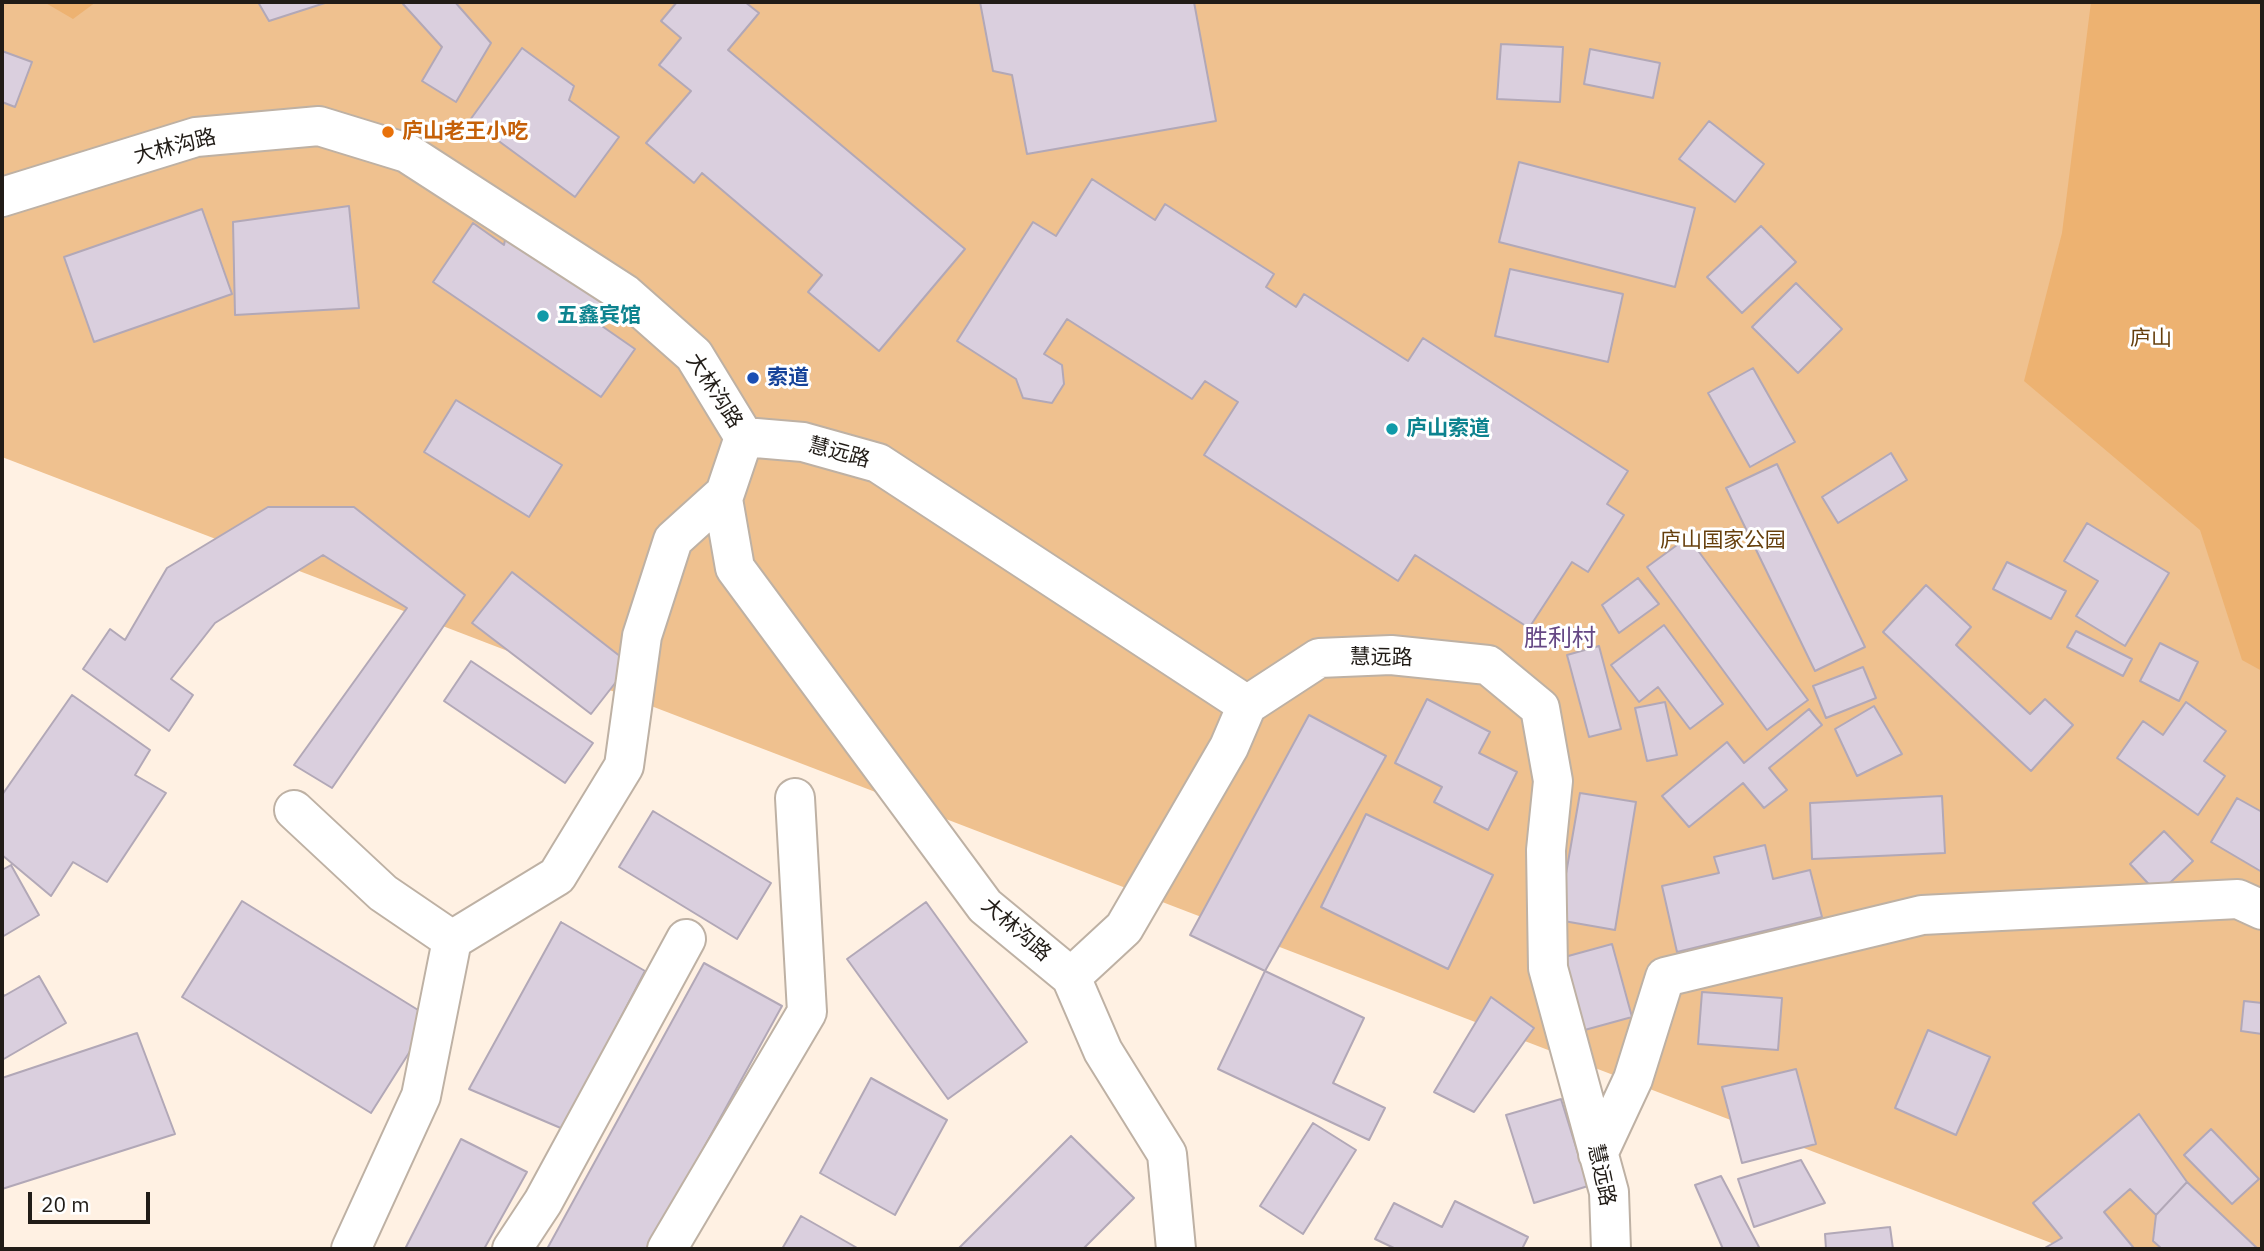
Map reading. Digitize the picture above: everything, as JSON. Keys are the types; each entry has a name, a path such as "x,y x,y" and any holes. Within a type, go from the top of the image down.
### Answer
{"street":[{"name":"大林沟路","path":"2,197 196,137 319,126 407,153 625,294 694,355 744,438 723,499 735,568 985,906 1071,977 1103,1051 1167,1154 1176,1249"},
{"name":"慧远路","path":"744,438 803,442 878,463 1247,705 1320,658 1391,655 1488,664 1540,708 1553,781 1546,850 1548,968 1609,1192 1611,1249"},
{"path":"351,1249 421,1096 452,940 556,877 624,766 642,636 673,540 725,493"},
{"path":"1071,977 1124,928 1229,747 1247,705"},
{"path":"667,1249 807,1012 795,798"},
{"path":"294,810 383,893 452,940"},
{"path":"1598,1154 1633,1079 1665,977 1922,915 2238,899 2262,910"},
{"path":"512,1249 544,1202 686,939"}],"green space":[{"name":"庐山国家公园","path":"2,2 2262,2 2262,1249 2067,1249 2,457"},
{"path":"44,2 96,2 73,19"},
{"name":"庐山","path":"2091,2 2262,2 2262,671 2242,660 2200,530 2024,381 2062,233"}],"building":[{"path":"258,2 328,2 269,21"},
{"path":"455,2 491,43 456,102 422,81 442,47 403,4"},
{"path":"677,2 745,2 759,13 728,50 965,249 879,351 808,292 822,275 702,173 694,183 646,143 691,91 659,65 681,38 661,21"},
{"path":"980,2 1194,2 1216,121 1027,154 1012,75 993,71"},
{"path":"1501,44 1563,47 1560,102 1497,99"},
{"path":"522,48 574,86 569,100 619,137 575,197 470,120"},
{"path":"1590,49 1660,63 1653,98 1584,84"},
{"path":"2,51 32,62 15,107 2,102"},
{"path":"1709,121 1764,164 1735,202 1679,159"},
{"path":"1519,162 1695,208 1675,287 1499,242"},
{"name":"庐山索道","path":"1092,179 1155,220 1165,204 1274,274 1266,287 1296,307 1304,294 1408,361 1423,338 1628,471 1607,504 1624,515 1588,572 1572,562 1529,628 1415,555 1398,581 1204,455 1238,402 1205,381 1192,399 1067,319 1044,354 1062,365 1064,384 1052,403 1023,398 1016,379 957,341 1033,222 1056,236"},
{"path":"349,206 359,308 235,315 233,222"},
{"path":"202,209 232,294 94,342 64,257"},
{"name":"五鑫宾馆","path":"473,223 504,245 506,235 611,307 599,324 635,349 601,397 433,282"},
{"path":"1761,226 1796,262 1742,313 1707,277"},
{"path":"1510,269 1623,294 1608,362 1495,336"},
{"path":"1796,283 1842,329 1798,373 1752,327"},
{"path":"1753,368 1795,442 1750,467 1708,393"},
{"path":"456,400 562,465 529,517 424,452"},
{"path":"1891,453 1907,480 1838,523 1822,497"},
{"path":"1777,464 1865,647 1815,671 1726,488"},
{"path":"268,507 354,507 465,595 332,788 294,765 407,608 323,555 215,623 171,679 193,695 169,731 83,669 110,629 125,640 167,568"},
{"path":"2087,523 2169,573 2125,646 2076,616 2098,581 2064,561"},
{"path":"1688,537 1808,700 1767,730 1647,567"},
{"path":"2007,562 2066,591 2051,619 1993,589"},
{"path":"512,572 630,664 591,714 472,623"},
{"path":"1638,578 1659,604 1619,633 1602,605"},
{"path":"1926,585 1971,627 1956,645 2030,714 2045,699 2073,725 2031,771 1883,632"},
{"path":"1664,625 1723,704 1690,729 1658,687 1639,702 1611,665"},
{"path":"2076,631 2132,659 2123,676 2067,647"},
{"path":"2160,643 2198,662 2179,701 2140,681"},
{"path":"1599,646 1621,729 1589,737 1567,655"},
{"path":"471,661 593,743 565,783 444,701"},
{"path":"1863,667 1876,698 1826,718 1813,686"},
{"path":"72,695 150,750 135,775 166,793 107,882 73,862 51,896 2,855 2,795"},
{"path":"1427,699 1490,732 1479,753 1517,772 1488,830 1434,802 1442,787 1395,763"},
{"path":"1665,702 1677,755 1647,761 1635,708"},
{"path":"2186,702 2226,731 2204,761 2225,776 2198,815 2117,758 2143,721 2163,735"},
{"path":"1874,706 1902,754 1857,776 1835,729"},
{"path":"1809,709 1822,725 1769,768 1787,790 1764,808 1743,783 1689,827 1662,796 1727,742 1744,763"},
{"path":"1309,715 1386,756 1265,971 1190,935"},
{"path":"1580,793 1636,802 1615,930 1558,920"},
{"path":"1942,796 1945,853 1812,859 1810,803"},
{"path":"2237,798 2262,812 2262,872 2211,842"},
{"path":"653,811 771,883 737,939 619,867"},
{"path":"1366,814 1493,875 1448,969 1321,907"},
{"path":"2164,831 2193,861 2158,894 2130,864"},
{"path":"1765,845 1773,879 1810,870 1822,917 1677,952 1662,886 1719,873 1714,857"},
{"path":"11,865 39,915 2,937 2,870"},
{"path":"242,901 431,1018 371,1113 182,997"},
{"path":"926,902 1027,1042 948,1099 847,959"},
{"path":"561,922 645,971 563,1129 469,1089"},
{"path":"1612,944 1632,1017 1581,1031 1561,958"},
{"path":"704,963 782,1006 648,1249 547,1249"},
{"path":"1265,971 1364,1018 1333,1083 1385,1108 1369,1140 1218,1069"},
{"path":"39,976 66,1023 2,1060 2,992 4,996"},
{"path":"1702,992 1782,998 1778,1050 1698,1044"},
{"path":"1491,997 1534,1028 1474,1112 1434,1092"},
{"path":"2244,1001 2262,1003 2262,1034 2241,1031"},
{"path":"1928,1030 1990,1057 1956,1135 1895,1108"},
{"path":"137,1033 175,1134 2,1189 2,1078"},
{"path":"1796,1069 1816,1144 1742,1163 1722,1087"},
{"path":"871,1078 947,1120 895,1215 820,1173"},
{"path":"1561,1099 1588,1186 1534,1203 1506,1115"},
{"path":"2139,1114 2187,1182 2156,1215 2130,1189 2104,1212 2133,1247 2131,1249 2043,1249 2062,1238 2033,1203"},
{"path":"1313,1123 1356,1150 1303,1234 1260,1206"},
{"path":"2211,1129 2259,1179 2232,1204 2184,1155"},
{"path":"1071,1136 1134,1198 1083,1249 958,1249"},
{"path":"461,1139 527,1172 484,1249 405,1249"},
{"path":"1801,1160 1825,1203 1754,1227 1738,1179"},
{"path":"1721,1176 1760,1249 1723,1249 1695,1185"},
{"path":"2187,1182 2258,1249 2162,1249 2153,1241 2156,1215"},
{"path":"1455,1201 1528,1237 1522,1249 1396,1249 1375,1239 1394,1203 1442,1227"},
{"path":"801,1216 859,1249 782,1249"},
{"path":"1890,1227 1893,1249 1826,1249 1825,1234"}],"place":[{"name":"庐山老王小吃","path":"388,132"},
{"name":"五鑫宾馆","path":"543,316"},
{"name":"索道","path":"753,378"},
{"name":"庐山索道","path":"1392,429"}],"district":[{"name":"胜利村","path":"1560,639"}]}
